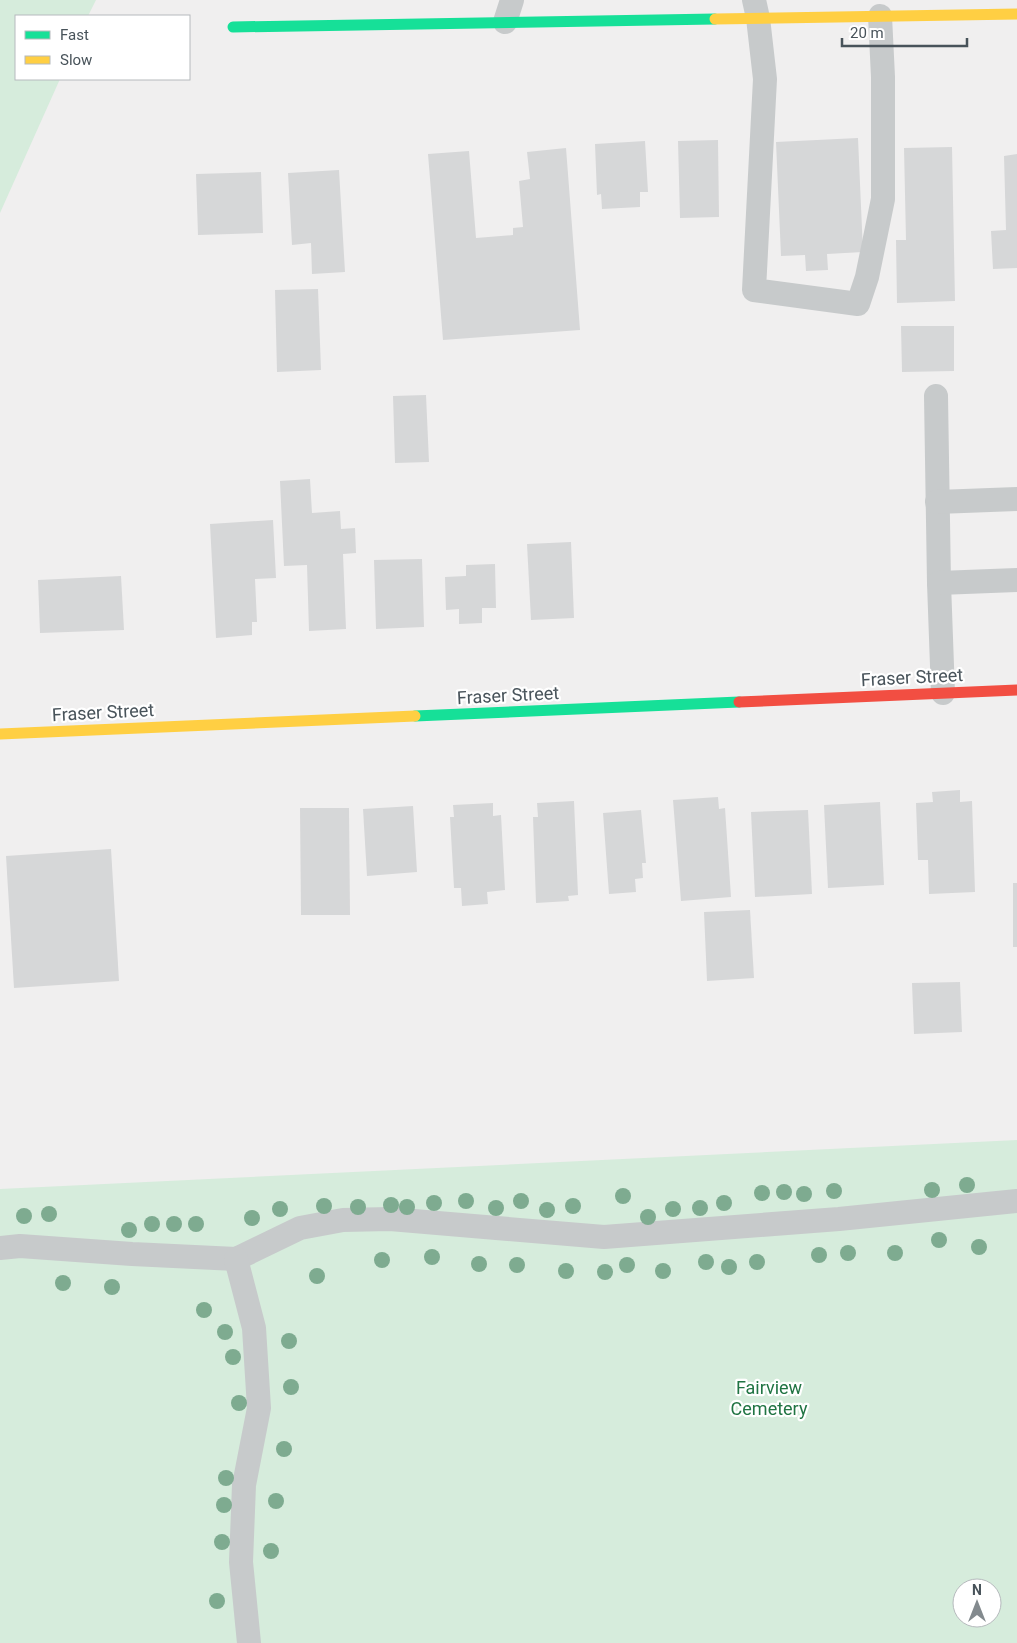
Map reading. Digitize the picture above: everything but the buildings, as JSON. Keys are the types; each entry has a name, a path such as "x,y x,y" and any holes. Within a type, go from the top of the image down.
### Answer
{"street":[{"path":"234,27 505,22 756,9 880,16 955,7 1017,14"},
{"name":"Fraser Street","path":"0,734 1017,690"}],"lane":[{"path":"505,22 512,0"},
{"path":"756,9 765,79 754,290 858,304 867,276 883,199 883,76 880,16"},
{"path":"936,396 938,583 943,693"},
{"path":"937,502 1017,499"},
{"path":"938,583 1017,580"},
{"path":"0,1248 20,1246 236,1259 300,1228 343,1220 390,1219 604,1237 839,1219 1017,1201"},
{"path":"236,1259 254,1328 259,1408 244,1485 241,1562 249,1643"}],"green space":[{"path":"0,0 96,0 88,15 15,15 15,80 60,80 0,213"},
{"name":"Fairview Cemetery","path":"1017,1140 1017,1643 0,1643 0,1189"}],"traffic: fast":[{"path":"233,27 715,19"},
{"path":"415,716 739,702"}],"traffic: slow":[{"path":"715,19 1017,14"},
{"path":"0,734 415,716"}],"traffic: jam":[{"path":"739,702 1017,690"}]}
